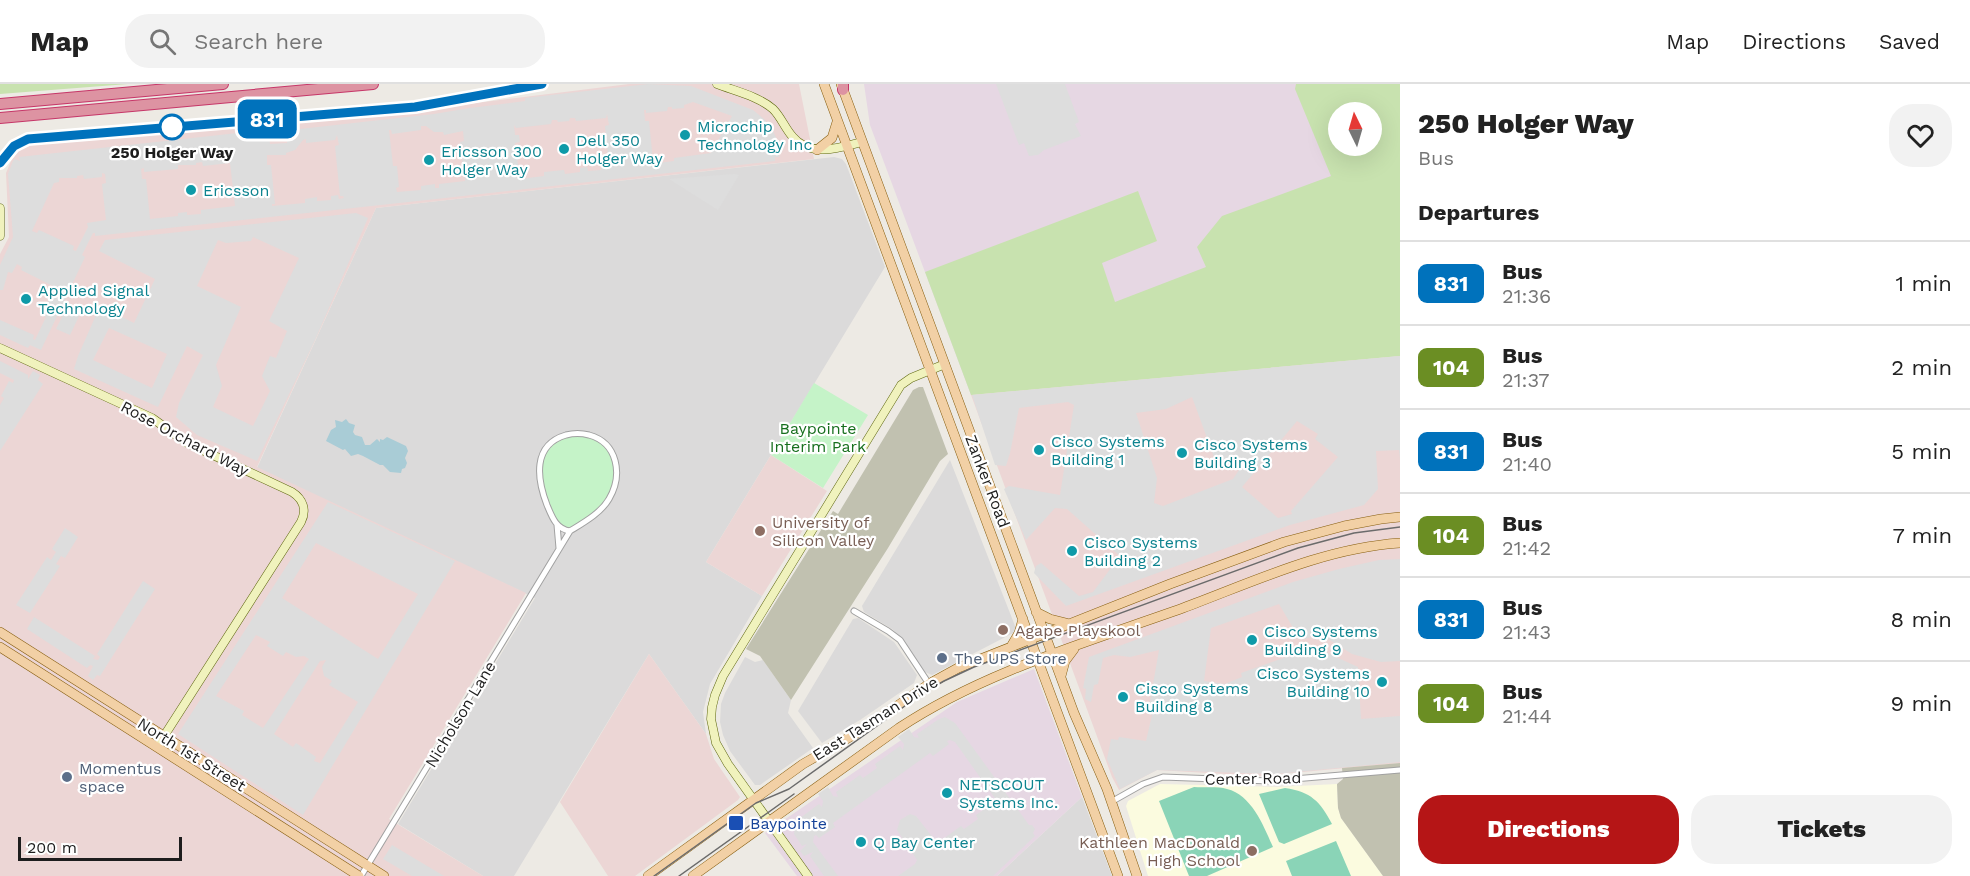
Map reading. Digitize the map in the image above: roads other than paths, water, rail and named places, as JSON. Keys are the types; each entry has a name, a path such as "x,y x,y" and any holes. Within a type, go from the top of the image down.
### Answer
{"highway":[{"path":"0,104 222,84"},
{"path":"0,118 374,84"}],"main road":[{"name":"Zanker Road","path":"824,84 1116,875"},
{"name":"Zanker Road","path":"842,86 1044,634 1082,735 1112,802 1137,876"},
{"path":"817,150 832,138 838,120"},
{"name":"East Tasman Drive","path":"648,876 808,760 868,726 958,668 1012,645 1284,542 1344,526 1400,517"},
{"name":"East Tasman Drive","path":"693,876 925,711 972,686 1321,558 1357,549 1400,543"},
{"path":"1036,612 1050,619 1070,624"},
{"path":"1012,645 1023,619"},
{"name":"North 1st Street","path":"0,632 384,876"},
{"path":"1061,676 1065,661 1077,646"},
{"name":"North 1st Street","path":"0,647 360,876"},
{"path":"1017,669 1034,672 1045,680"}],"street":[{"path":"1,157 20,142 33,139 415,107 542,84"},
{"path":"717,84 766,104 779,116 801,145 817,150 862,142"},
{"path":"0,208 0,236"},
{"name":"Rose Orchard Way","path":"0,348 152,418 187,443 292,492 303,505 303,517 300,522 157,747"},
{"path":"808,876 753,800 716,742 711,719 712,705 718,686 901,386 911,378 945,364"},
{"name":"Nicholson Lane","path":"360,876 559,552 570,531 598,512 609,500 615,483 614,455 607,444 593,436 574,434 563,436 553,441 541,460 539,478 544,497 557,525 560,541 559,552"},
{"path":"557,525 561,529 570,531"},
{"path":"854,611 900,640 930,684"},
{"name":"Center Road","path":"1112,802 1143,784 1163,777 1270,781 1400,770"}],"water":[{"path":"346,419 355,425 353,432 362,437 365,445 370,445 377,439 380,442 380,439 387,437 406,446 407,463 401,473 390,472 383,465 358,454 351,456 345,449 326,441 331,430 336,427 335,420 342,422"}],"tram line":[{"path":"654,876 756,803 789,789 923,693 944,681 974,667 1298,548 1354,533 1400,527"},
{"path":"679,876 794,794"}],"place":[{"name":"250 Holger Way","path":"172,127"},
{"name":"Microchip Technology Inc","path":"685,135"},
{"name":"Dell 350 Holger Way","path":"564,149"},
{"name":"Ericsson 300 Holger Way","path":"429,160"},
{"name":"Ericsson","path":"191,190"},
{"name":"Applied Signal Technology","path":"26,299"},
{"name":"Cisco Systems Building 1","path":"1039,450"},
{"name":"Cisco Systems Building 3","path":"1182,453"},
{"name":"University of Silicon Valley","path":"760,531"},
{"name":"Cisco Systems Building 2","path":"1072,551"},
{"name":"Agape Playskool","path":"1003,630"},
{"name":"Cisco Systems Building 9","path":"1252,640"},
{"name":"The UPS Store","path":"942,658"},
{"name":"Cisco Systems Building 10","path":"1382,682"},
{"name":"Cisco Systems Building 8","path":"1123,697"},
{"name":"Momentus space","path":"67,777"},
{"name":"NETSCOUT Systems Inc.","path":"947,793"},
{"name":"Baypointe","path":"736,823"},
{"name":"Q Bay Center","path":"861,842"},
{"name":"Kathleen MacDonald High School","path":"1252,851"}],"park label":[{"name":"Baypointe Interim Park","path":"818,437"}]}
